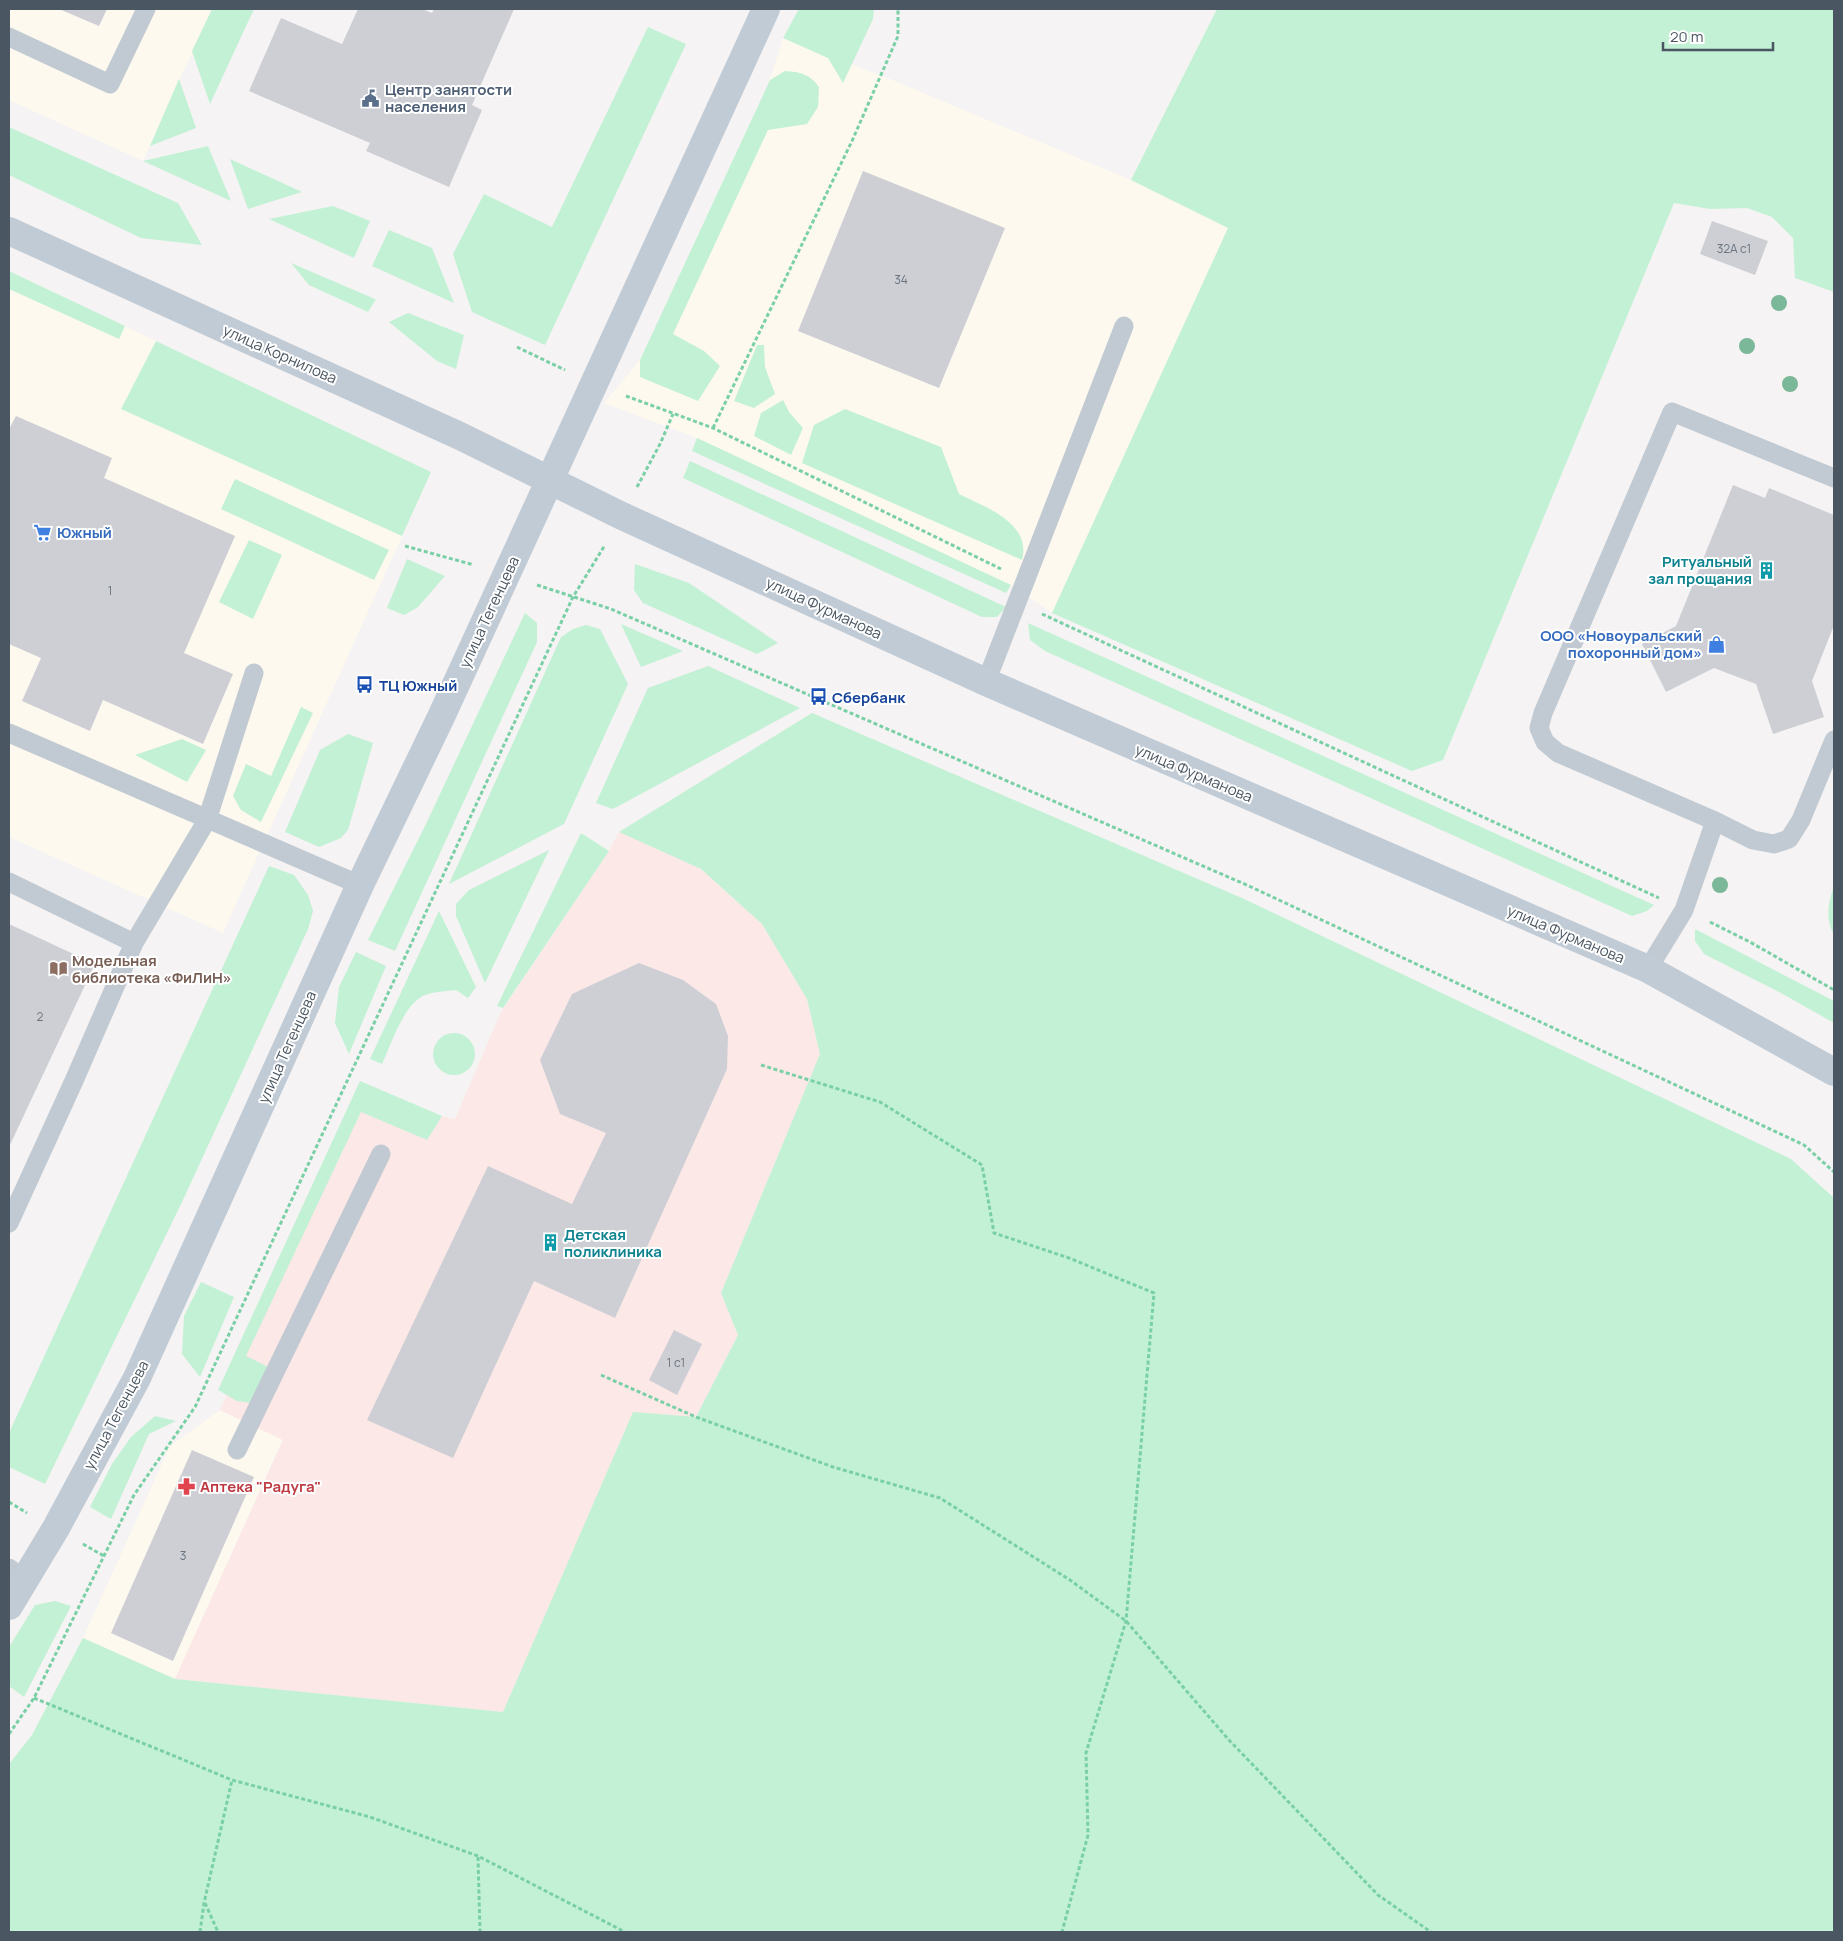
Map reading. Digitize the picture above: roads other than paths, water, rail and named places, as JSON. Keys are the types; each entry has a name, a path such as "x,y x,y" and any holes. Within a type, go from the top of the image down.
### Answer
{"main road":[{"name":"улица Тегенцева","path":"9,1606 17,1574 56,1528 137,1378 360,885 551,481 766,9"},
{"name":"улица Корнилова","path":"9,231 451,432 551,481"},
{"name":"улица Фурманова","path":"551,481 986,682 1648,970 1834,1072"}],"lane":[{"path":"9,36 110,84 146,9"},
{"path":"986,682 1124,326"},
{"path":"1834,478 1672,412 1543,713 1539,728 1545,742 1558,753 1715,821 1753,840 1774,844 1789,839 1801,820 1834,740"},
{"path":"9,1222 73,1083 134,943 207,820 254,673"},
{"path":"9,733 360,885"},
{"path":"1648,970 1684,910 1715,821"},
{"path":"9,882 134,943"},
{"path":"237,1450 381,1154"}],"place":[{"name":"Центр занятости населения","path":"371,98"},
{"name":"Южный","path":"43,532"},
{"name":"Ритуальный зал прощания","path":"1766,570"},
{"name":"ООО «Новоуральский похоронный дом»","path":"1716,644"},
{"name":"ТЦ Южный","path":"365,685"},
{"name":"Сбербанк","path":"818,697"},
{"name":"Модельная библиотека «ФиЛиН»","path":"58,969"},
{"name":"Детская поликлиника","path":"550,1243"},
{"name":"Аптека \"Радуга\"","path":"186,1486"}]}
